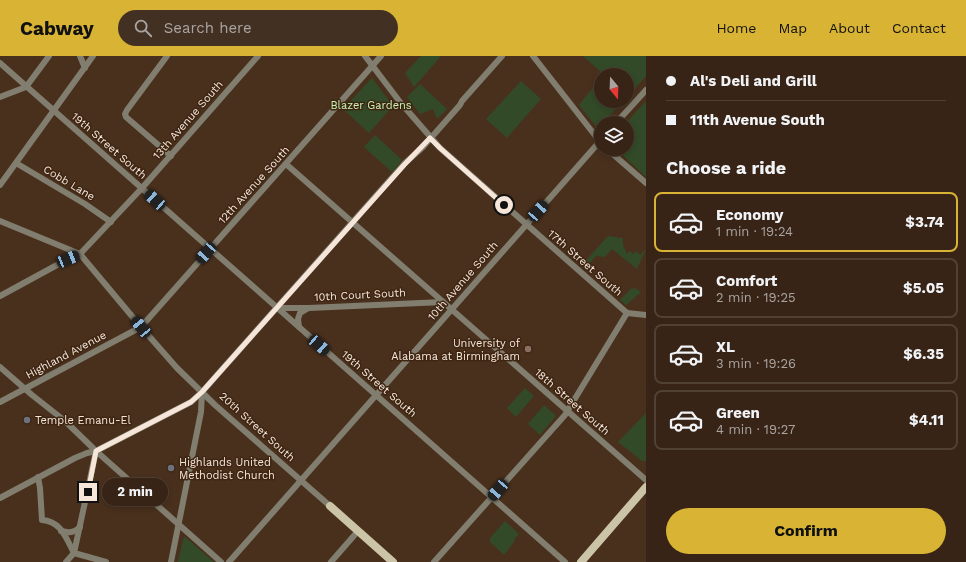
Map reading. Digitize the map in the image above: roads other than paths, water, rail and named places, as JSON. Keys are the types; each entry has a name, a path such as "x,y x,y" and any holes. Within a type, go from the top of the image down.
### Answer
{"main road":[{"path":"581,562 646,487"},
{"name":"20th Street South","path":"330,506 393,562"}],"street":[{"path":"0,97 26,87 49,56"},
{"path":"80,56 85,68"},
{"path":"0,185 93,56"},
{"path":"166,56 125,114 126,117 171,156"},
{"name":"13th Avenue South","path":"0,296 80,254 171,156 258,56"},
{"name":"17th Street South","path":"365,56 400,102 440,148 627,313"},
{"name":"12th Avenue South","path":"141,327 381,56"},
{"path":"0,498 191,402 202,392 502,56"},
{"path":"533,56 594,134"},
{"name":"19th Street South","path":"0,63 565,562"},
{"path":"622,116 646,90"},
{"name":"10th Avenue South","path":"229,562 594,149"},
{"path":"615,156 646,183"},
{"name":"Cobb Lane","path":"16,163 85,204 111,222"},
{"name":"18th Street South","path":"286,164 646,480"},
{"name":"20th Street South","path":"0,221 80,254 177,368 215,405 330,506"},
{"name":"10th Court South","path":"277,308 443,302"},
{"path":"299,327 298,319 300,313 309,308"},
{"path":"434,562 567,411 627,313 646,315"},
{"name":"Highland Avenue","path":"0,402 141,327"},
{"path":"0,367 24,389 65,422 221,562"},
{"path":"170,562 201,412 202,392"},
{"path":"66,562 74,553 96,451"},
{"path":"38,478 42,520 49,520 57,524 74,553 106,562"},
{"path":"61,531 70,533 76,531 80,527"},
{"path":"331,562 358,531"}],"place":[{"name":"University of Alabama at Birmingham","path":"528,349"},
{"name":"Temple Emanu-El","path":"27,420"},
{"name":"Highlands United Methodist Church","path":"171,468"}],"park label":[{"name":"Blazer Gardens","path":"371,105"}]}
